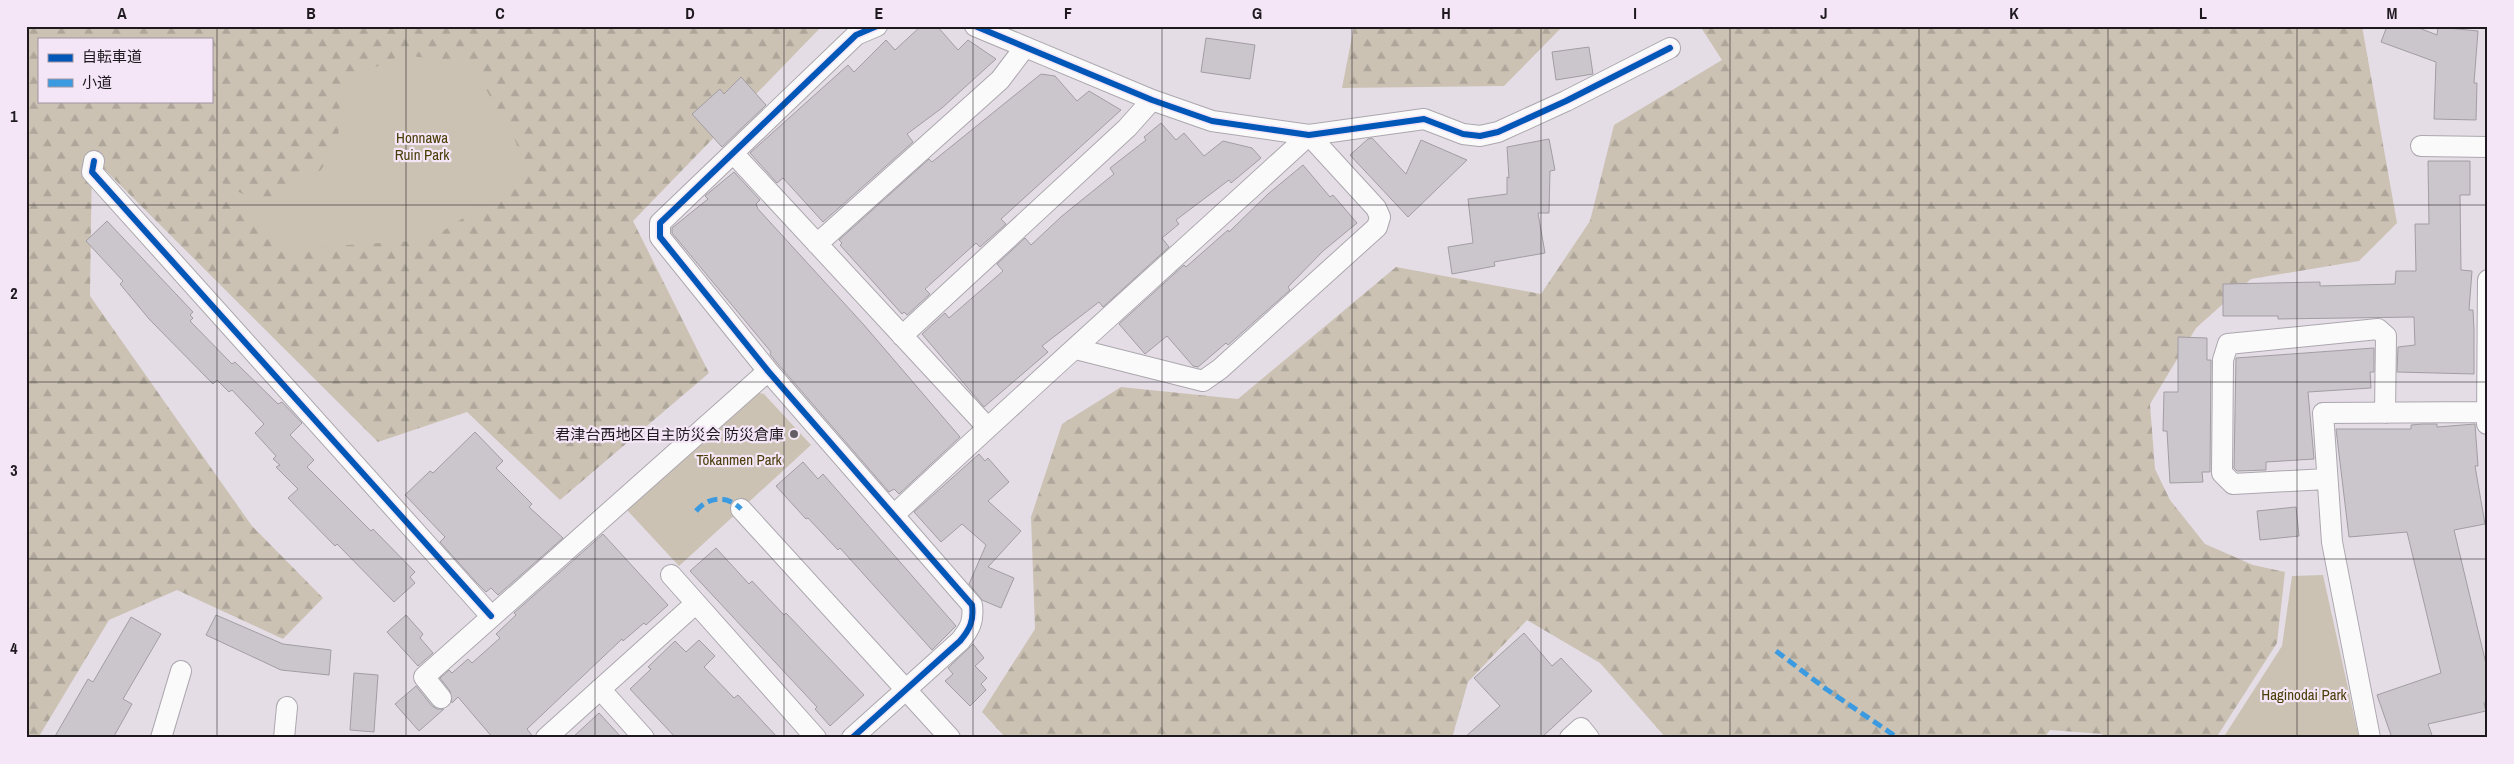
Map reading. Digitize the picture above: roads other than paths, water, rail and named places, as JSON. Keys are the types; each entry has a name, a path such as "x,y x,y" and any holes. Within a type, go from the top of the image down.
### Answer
{"street":[{"path":"852,738 960,641 969,630 973,619 972,605 895,514 768,371 660,237 660,223 856,35 877,26"},
{"path":"975,26 1152,100 1212,120 1310,135 1424,119 1462,134 1480,136 1498,132 1566,101 1670,48"},
{"path":"817,244 1000,80 1024,47"},
{"path":"902,336 1127,128 1152,100"},
{"path":"895,514 987,427 1076,349 1310,135"},
{"path":"1076,349 1203,381 1220,369 1377,227 1380,217 1376,208 1310,135"},
{"path":"2421,146 2488,147"},
{"path":"733,153 987,427"},
{"path":"94,161 92,172 491,616"},
{"path":"2370,738 2332,542 2326,479 2323,413 2487,416 2488,280"},
{"path":"2326,479 2233,484 2227,480 2222,473 2222,445 2223,360 2228,344 2378,329 2386,336 2385,413"},
{"path":"441,698 424,677 768,371"},
{"path":"741,509 950,738"},
{"path":"671,575 816,738"},
{"path":"546,738 695,604"},
{"path":"161,738 181,671"},
{"path":"600,689 644,738"},
{"path":"284,738 287,707"},
{"path":"1570,738 1581,728 1589,738"}],"place":[{"name":"君津台西地区自主防災会 防災倉庫","path":"794,434"}],"park label":[{"name":"Honnawa Ruin Park","path":"422,146"},
{"name":"Tōkanmen Park","path":"739,459"},
{"name":"Haginodai Park","path":"2304,694"}]}
